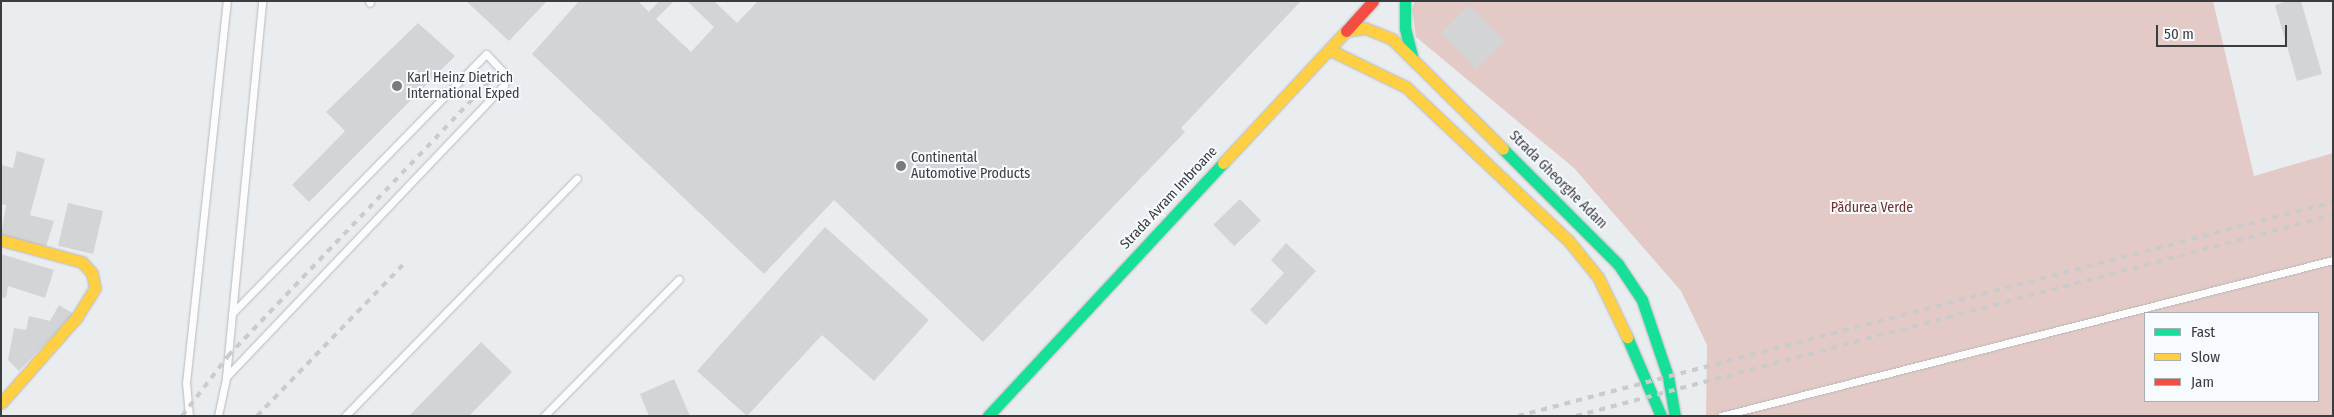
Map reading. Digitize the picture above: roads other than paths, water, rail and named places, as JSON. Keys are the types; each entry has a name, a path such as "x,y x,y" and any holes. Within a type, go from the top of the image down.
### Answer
{"main road":[{"name":"Strada Avram Imbroane","path":"988,416 1330,50 1373,1"},
{"path":"1405,1 1406,28 1412,57"},
{"name":"Strada Gheorghe Adam","path":"1346,31 1365,28 1392,39 1618,264 1642,300 1668,376 1675,416"},
{"path":"1330,50 1406,87 1568,240 1598,277 1618,316 1660,416"},
{"path":"1,240 82,262 92,273 95,288 90,298 1,403"}],"lane":[{"path":"189,416 186,383 228,1"},
{"path":"218,416 226,377 262,1"},
{"path":"226,377 504,85 506,79 504,73 486,54 232,313"},
{"path":"345,416 577,178"},
{"path":"1721,416 2333,260"},
{"path":"544,416 679,279"}],"railway":[{"path":"182,416 228,356 494,77"},
{"path":"1518,416 2333,202"},
{"path":"1576,416 2333,215"},
{"path":"257,416 404,264"}],"place":[{"name":"Karl Heinz Dietrich International Exped","path":"397,86"},
{"name":"Continental Automotive Products","path":"901,166"}],"park label":[{"name":"Pădurea Verde","path":"1872,208"}]}
